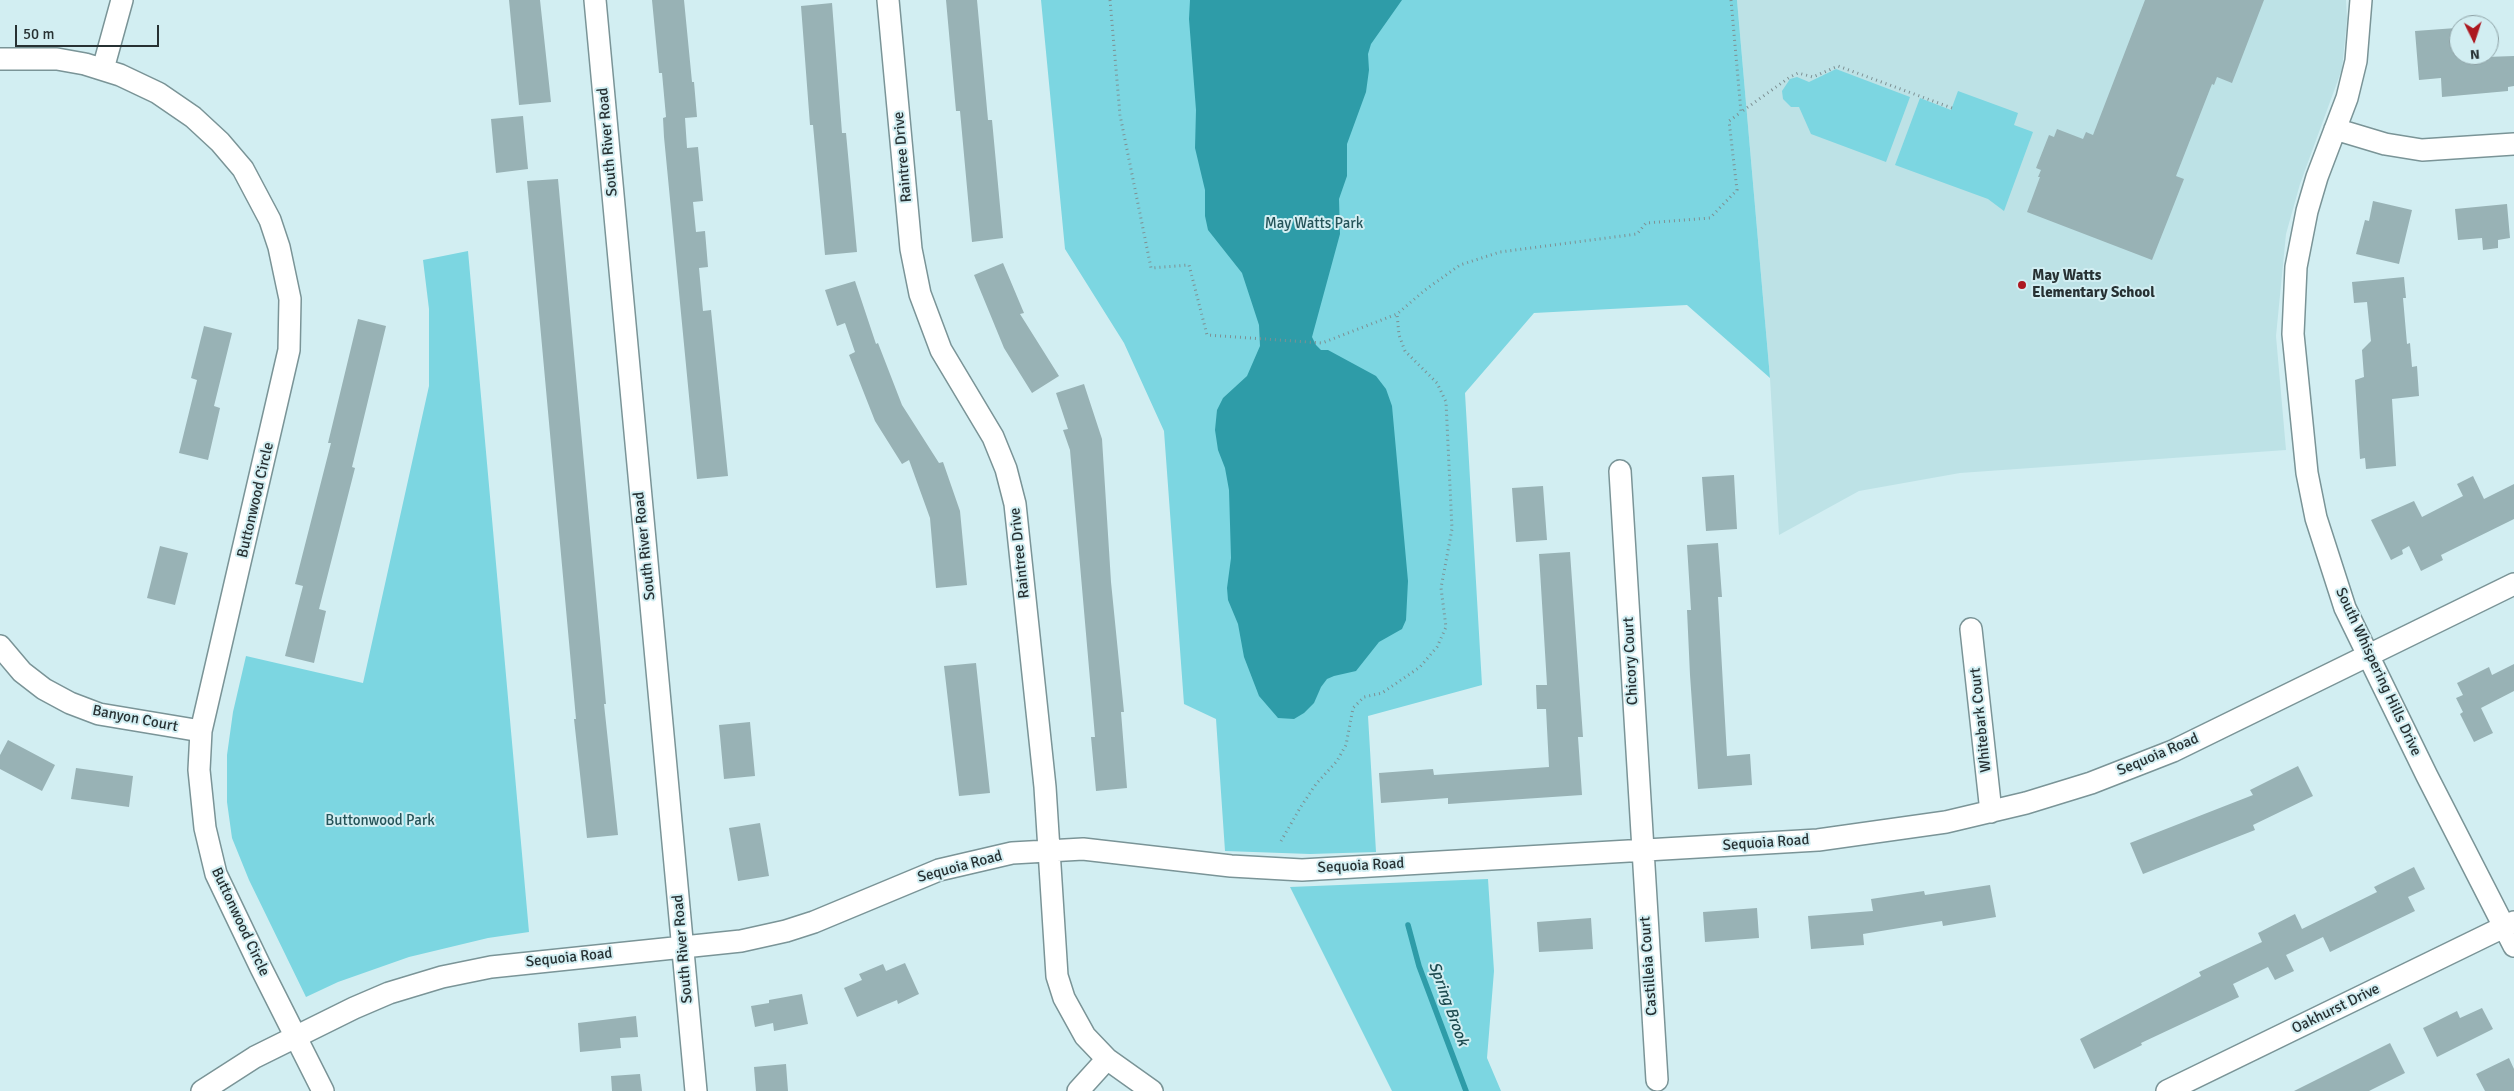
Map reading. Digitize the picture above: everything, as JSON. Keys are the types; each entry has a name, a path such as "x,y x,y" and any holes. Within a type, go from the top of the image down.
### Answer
{"street":[{"path":"102,69 122,0"},
{"name":"South River Road","path":"595,0 696,1091"},
{"name":"Raintree Drive","path":"888,0 911,249 920,294 931,328 941,350 992,437 1006,469 1016,504 1045,787 1057,976 1074,1018 1085,1036 1107,1058 1152,1091"},
{"name":"South Whispering Hills Drive","path":"2361,0 2356,62 2347,98 2317,177 2300,242 2296,267 2293,334 2303,444 2316,518 2346,608 2367,656 2509,924 2514,946"},
{"name":"Buttonwood Circle","path":"0,59 57,59 120,74 158,93 193,116 243,168 270,220 286,274 290,299 291,328 286,374 201,732 199,770 204,828 210,853 233,911 323,1091"},
{"path":"2335,129 2385,144 2422,150 2514,144"},
{"name":"Chicory Court","path":"1620,471 1643,851"},
{"name":"Sequoia Road","path":"202,1091 231,1070 295,1036 389,993 468,971 539,961 741,941 786,931 822,919 939,870 1012,853 1083,849 1222,866 1302,870 1818,840 1870,835 1946,822 1991,812 2091,783 2173,751 2514,584"},
{"name":"Whitebark Court","path":"1971,629 1991,812"},
{"name":"Banyon Court","path":"0,646 22,672 44,689 70,703 99,714 201,732"},
{"name":"Castilleia Court","path":"1643,851 1656,1080"},
{"name":"Oakhurst Drive","path":"2167,1091 2509,924"},
{"path":"1078,1091 1107,1058"}],"path":[{"path":"1110,0 1120,114 1151,268 1189,265 1207,335 1250,336 1322,343 1397,314 1425,290 1460,266 1500,252 1637,234 1646,223 1710,218 1737,190 1729,121 1798,73 1813,77 1838,66 1952,108"},
{"path":"1731,0 1741,112"},
{"path":"1281,840 1316,784 1337,761 1346,745 1352,708 1364,697 1382,693 1420,667 1437,647 1446,627 1441,588 1452,529 1446,402 1437,383 1405,351 1399,335 1397,314"}],"shaded area":[{"path":"1190,0 1402,0 1371,44 1368,54 1369,70 1366,92 1347,144 1347,176 1339,199 1340,234 1312,337 1321,350 1328,350 1376,376 1386,389 1392,406 1408,581 1406,620 1402,629 1379,642 1356,671 1327,679 1314,703 1304,713 1294,719 1278,718 1259,696 1244,657 1238,624 1228,600 1227,588 1231,558 1229,490 1225,468 1218,450 1215,430 1217,410 1223,398 1247,376 1260,346 1259,325 1242,273 1208,230 1205,216 1205,190 1195,148 1196,110 1189,19"},
{"name":"May Watts Elementary School","path":"1737,0 2346,0 2347,19 2342,69 2300,184 2286,234 2276,336 2286,450 1960,473 1859,491 1779,535 1770,378"}],"green space":[{"name":"May Watts Park","path":"1041,0 1737,0 1770,378 1687,305 1534,313 1465,393 1482,685 1368,716 1376,852 1310,854 1225,851 1216,719 1184,704 1164,431 1124,343 1065,249"},
{"path":"1836,69 1910,97 1886,162 1811,134 1799,107 1791,107 1783,99 1782,91 1790,79 1797,77 1809,82"},
{"path":"1958,91 2018,113 2014,125 2033,132 2004,211 1988,199 1895,165 1920,98 1951,110"},
{"name":"Buttonwood Park","path":"468,251 529,932 488,938 409,957 338,982 306,997 249,880 232,838 227,802 227,755 233,712 246,656 363,683 429,386 429,309 423,260"},
{"path":"1488,879 1494,971 1487,1058 1501,1091 1392,1091 1290,887"}],"building":[{"path":"509,0 540,0 551,102 519,105"},
{"path":"652,0 684,0 697,117 685,118 687,148 698,147 703,201 693,202 696,232 705,231 708,267 699,268 703,311 711,310 728,476 697,479 664,137 663,118 666,117 662,73 659,73"},
{"path":"946,0 977,0 988,120 992,120 1003,238 972,242 960,111 956,111"},
{"path":"2145,0 2264,0 2232,83 2217,77 2214,85 2212,84 2176,176 2184,179 2152,260 2027,212 2040,177 2038,177 2041,170 2036,168 2049,135 2054,137 2057,129 2083,139 2086,132 2093,135"},
{"path":"832,3 842,133 846,133 857,252 825,255 813,125 810,125 801,6"},
{"path":"2449,29 2449,65 2499,65 2499,57 2514,56 2514,86 2508,87 2508,91 2442,97 2441,78 2419,80 2415,31"},
{"path":"523,116 528,169 496,173 491,119"},
{"path":"558,179 606,704 604,704 618,835 587,838 574,719 576,719 527,181"},
{"path":"2373,201 2412,210 2399,264 2356,254 2365,220 2369,221"},
{"path":"2507,204 2510,238 2498,240 2498,248 2483,250 2482,238 2458,240 2455,209"},
{"path":"1003,263 1024,313 1020,314 1059,376 1032,393 1004,348 974,275"},
{"path":"2404,277 2406,298 2403,298 2407,344 2410,343 2412,367 2417,366 2419,396 2392,399 2396,466 2366,469 2365,458 2360,459 2355,380 2364,377 2362,350 2371,341 2367,302 2354,303 2352,282"},
{"path":"855,281 876,344 878,343 902,405 939,463 943,462 960,511 967,585 936,588 930,518 909,460 902,464 875,421 849,355 855,352 845,323 837,326 825,290"},
{"path":"358,319 386,326 352,467 355,468 319,609 326,611 314,663 285,656 303,586 295,584 331,443 328,443"},
{"path":"204,326 232,333 214,406 220,408 208,460 179,453 197,380 191,378"},
{"path":"1084,384 1102,439 1111,582 1124,712 1121,712 1127,788 1096,791 1091,737 1095,737 1070,450 1063,430 1068,429 1056,393"},
{"path":"1734,475 1737,529 1706,531 1702,477"},
{"path":"2473,476 2484,499 2514,484 2514,519 2441,555 2443,560 2421,571 2409,546 2402,550 2403,554 2391,560 2371,520 2414,501 2422,517 2463,496 2457,484"},
{"path":"1543,486 1547,540 1516,542 1512,488"},
{"path":"1718,543 1722,597 1718,597 1727,756 1750,754 1752,785 1698,789 1687,610 1691,610 1687,545"},
{"path":"160,546 188,553 175,605 147,598"},
{"path":"1570,552 1583,737 1578,737 1582,795 1448,804 1448,798 1381,803 1379,773 1433,769 1434,775 1549,767 1546,709 1537,709 1536,685 1547,685 1539,554"},
{"path":"976,663 990,793 959,796 944,666"},
{"path":"2514,664 2514,691 2481,708 2493,733 2474,742 2460,714 2463,712 2456,698 2463,695 2457,683 2489,667 2492,675"},
{"path":"750,722 755,776 724,779 719,725"},
{"path":"8,740 55,765 42,791 0,769 0,755"},
{"path":"2298,766 2313,796 2253,825 2255,830 2143,874 2130,843 2253,795 2250,790"},
{"path":"76,768 133,776 129,807 71,799"},
{"path":"760,823 769,876 738,881 729,828"},
{"path":"2414,867 2425,889 2408,897 2415,911 2330,952 2323,937 2286,955 2294,971 2275,980 2268,967 2233,984 2239,997 2141,1043 2142,1045 2094,1069 2080,1039 2201,976 2199,972 2262,942 2258,933 2295,914 2302,929 2377,892 2374,887"},
{"path":"1990,885 1996,917 1943,926 1942,921 1863,934 1864,945 1811,949 1808,916 1873,911 1871,899 1924,891 1925,895"},
{"path":"1757,908 1759,938 1705,942 1703,912"},
{"path":"1591,918 1593,949 1539,952 1537,922"},
{"path":"905,963 919,994 898,1004 897,1000 857,1017 844,988 862,980 859,974 883,964 886,971"},
{"path":"802,994 808,1024 774,1031 773,1023 755,1027 751,1006 769,1003 769,1000"},
{"path":"2482,1008 2493,1029 2437,1057 2423,1028 2457,1011 2460,1018"},
{"path":"636,1016 638,1037 620,1038 621,1048 580,1052 578,1023"},
{"path":"2390,1043 2405,1073 2369,1091 2294,1091"},
{"path":"2509,1058 2514,1069 2514,1091 2485,1091 2476,1074"},
{"path":"786,1064 788,1091 756,1091 754,1067"},
{"path":"640,1074 642,1091 612,1091 611,1076"}],"waterway":[{"name":"Spring Brook","path":"1408,925 1419,966 1466,1091"}],"place":[{"name":"May Watts Elementary School","path":"2022,285"}]}
